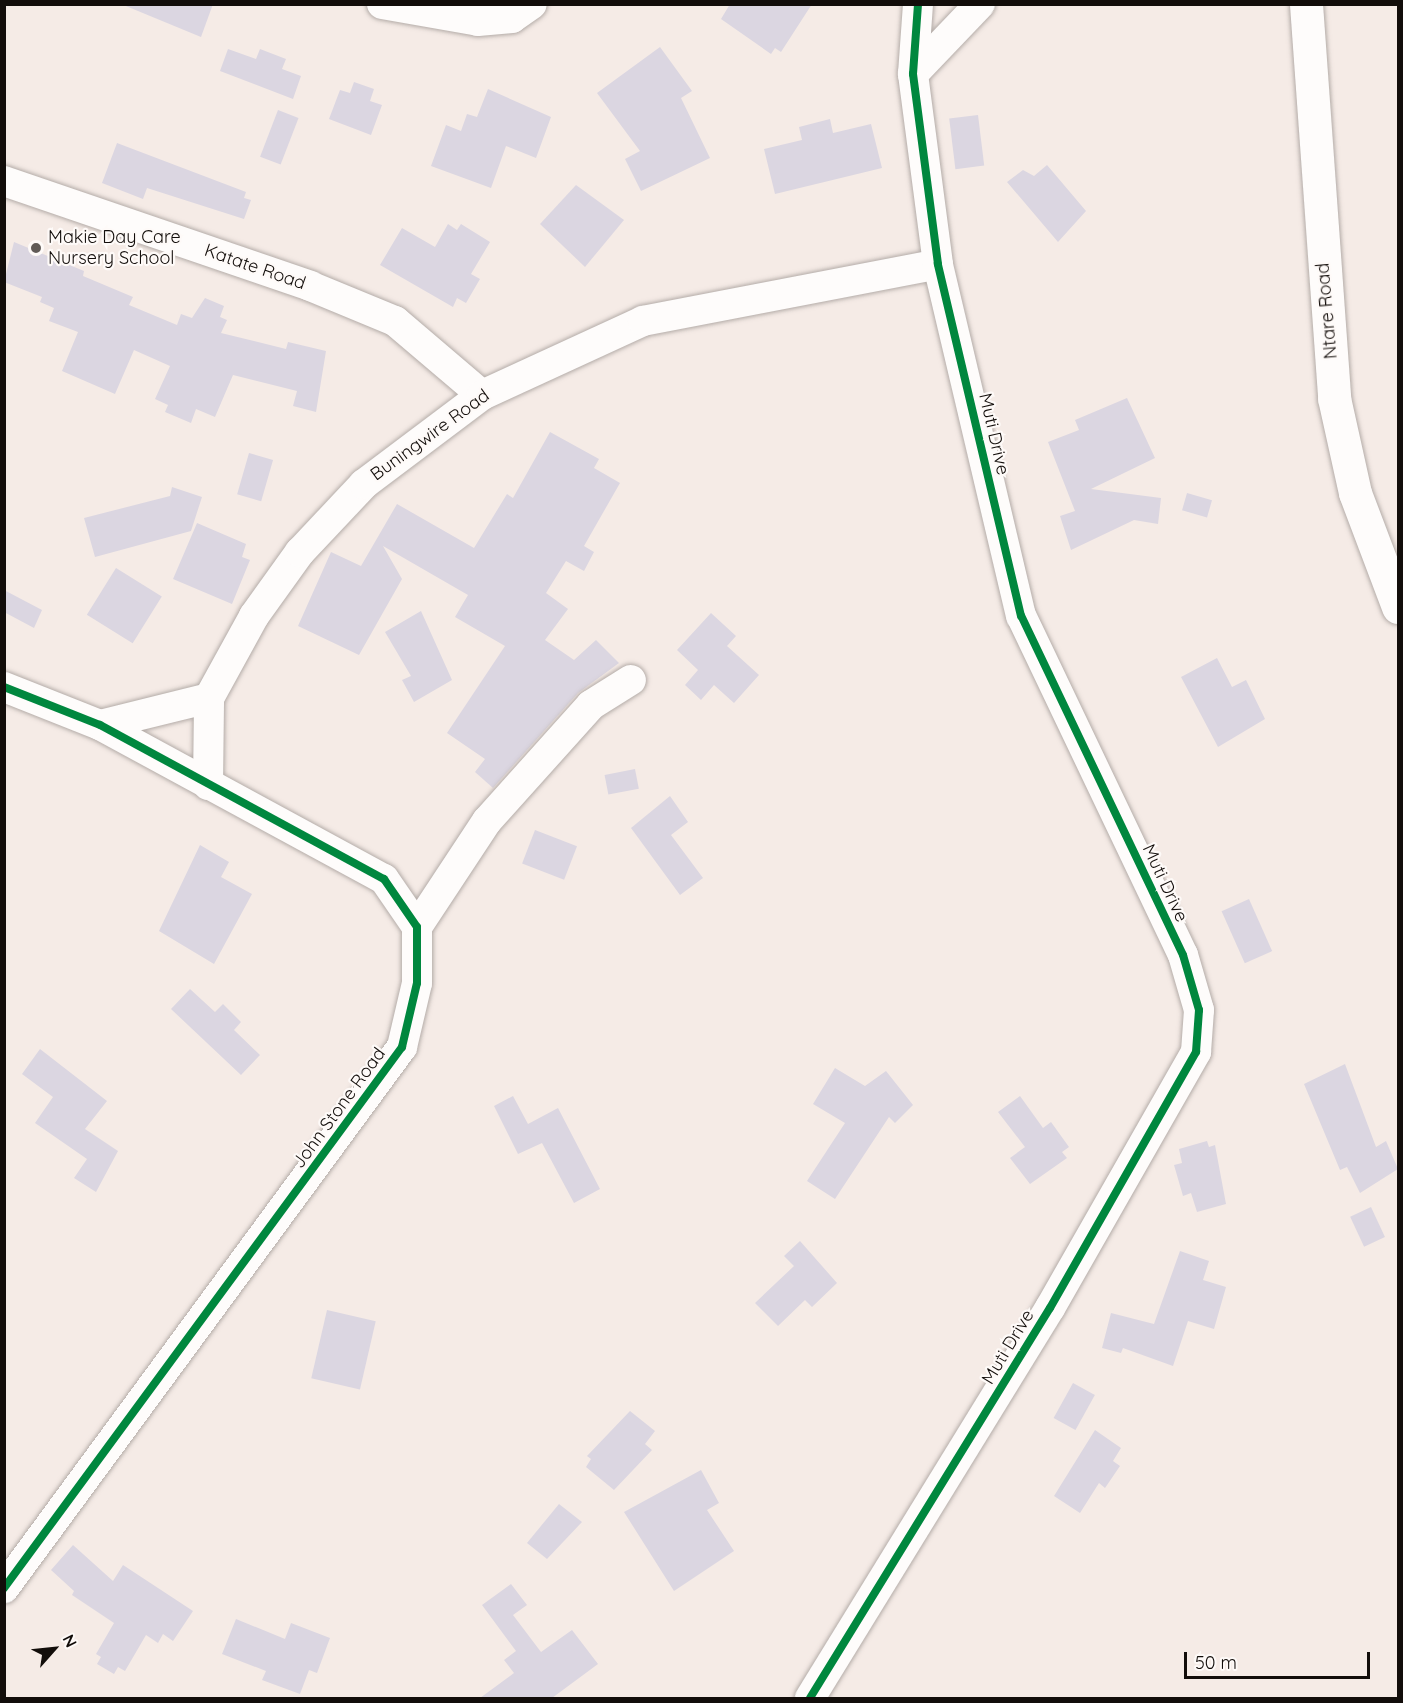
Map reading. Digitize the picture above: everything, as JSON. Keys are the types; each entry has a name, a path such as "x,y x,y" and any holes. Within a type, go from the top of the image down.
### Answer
{"main road":[{"name":"Ntare Road","path":"1306,4 1334,398 1355,494 1395,593"}],"street":[{"path":"382,4 478,21 512,18 532,4"},
{"name":"Muti Drive","path":"810,1698 1050,1308 1196,1052 1199,1010 1183,955 1021,616 938,264 913,74 918,4"},
{"path":"913,74 980,4"},
{"name":"Katate Road","path":"4,181 310,285 395,321 482,395"},
{"name":"Buningwire Road","path":"208,785 209,698 254,616 300,552 364,484 482,395 643,321 938,264"},
{"path":"4,687 100,725 384,879 417,927 502,803 591,705 631,680"},
{"path":"100,725 209,698"},
{"name":"John Stone Road","path":"4,1588 402,1047 417,983 417,927"}],"building":[{"path":"121,4 213,4 201,37"},
{"path":"730,4 812,4 781,52 775,48 771,54 721,19"},
{"path":"660,47 692,91 681,98 710,158 641,191 625,159 640,151 597,93"},
{"path":"228,49 256,59 260,49 286,59 282,69 301,76 293,99 220,71"},
{"path":"354,82 374,89 370,101 382,105 371,135 329,119 340,90 350,93"},
{"path":"488,89 551,117 536,158 506,146 491,188 431,166 446,125 461,131 467,114 477,117"},
{"path":"278,110 299,118 281,165 260,157"},
{"path":"978,115 984,166 955,169 949,119"},
{"path":"830,119 833,133 871,124 882,168 775,194 764,149 802,140 799,127"},
{"path":"117,143 246,192 244,198 251,200 244,219 147,188 143,199 102,183"},
{"path":"1047,165 1086,211 1058,242 1007,182 1023,170 1034,176"},
{"path":"576,185 624,220 585,267 540,224"},
{"path":"448,224 457,230 461,224 490,242 471,274 480,279 466,303 457,298 453,307 380,265 402,228 435,247"},
{"path":"14,242 84,271 83,276 133,297 129,305 177,325 181,314 192,318 205,298 224,306 220,317 227,320 221,333 286,349 288,342 326,351 316,412 293,406 297,391 233,375 215,417 196,409 191,423 165,412 168,405 155,399 170,366 134,350 115,394 62,371 78,332 49,321 54,308 40,302 42,297 4,282"},
{"path":"1127,398 1155,458 1091,489 1161,498 1158,524 1134,520 1071,550 1060,516 1075,511 1048,442 1079,430 1075,420"},
{"path":"550,432 599,459 594,468 620,483 584,546 594,552 584,571 566,561 546,593 568,609 545,640 574,660 596,640 619,663 578,693 493,788 475,772 485,759 447,733 505,646 455,617 468,595 383,546 402,579 359,655 298,626 331,552 361,566 397,504 474,548 507,494 513,498"},
{"path":"249,453 273,460 261,501 237,494"},
{"path":"172,487 202,497 191,531 95,557 84,518 170,496"},
{"path":"1187,493 1212,500 1207,517 1182,510"},
{"path":"197,523 246,544 242,557 250,560 232,604 173,579"},
{"path":"116,568 162,597 133,643 87,615"},
{"path":"4,590 42,610 34,628 4,612"},
{"path":"421,611 452,680 414,702 402,680 411,676 385,632"},
{"path":"711,613 736,636 727,646 759,675 734,703 714,685 701,700 685,685 698,670 677,650"},
{"path":"1217,658 1232,687 1246,680 1265,719 1218,747 1181,677"},
{"path":"635,769 639,789 608,795 605,775"},
{"path":"670,796 688,822 671,835 703,878 680,895 631,828"},
{"path":"535,830 577,846 564,880 522,864"},
{"path":"200,845 229,862 221,877 252,894 214,964 159,931"},
{"path":"1249,899 1272,951 1245,963 1222,911"},
{"path":"190,989 215,1012 223,1004 241,1022 234,1030 260,1055 241,1075 171,1009"},
{"path":"40,1049 107,1101 85,1129 118,1151 96,1192 74,1178 87,1159 35,1123 53,1097 22,1074"},
{"path":"1345,1064 1376,1147 1386,1141 1398,1169 1360,1193 1347,1167 1340,1170 1304,1084"},
{"path":"835,1068 865,1086 886,1071 913,1105 895,1123 889,1117 835,1199 807,1181 845,1123 813,1104"},
{"path":"513,1096 528,1124 558,1108 600,1189 574,1203 542,1143 518,1154 494,1106"},
{"path":"1020,1096 1043,1128 1051,1122 1069,1147 1062,1152 1067,1158 1030,1184 1010,1158 1025,1147 998,1112"},
{"path":"1207,1141 1209,1147 1215,1145 1226,1204 1197,1212 1191,1193 1183,1196 1174,1165 1182,1163 1179,1149"},
{"path":"1371,1207 1385,1237 1364,1247 1350,1217"},
{"path":"800,1241 837,1283 812,1307 805,1300 778,1326 755,1303 794,1266 784,1256"},
{"path":"1180,1251 1209,1261 1203,1280 1226,1287 1214,1329 1188,1321 1173,1366 1123,1348 1121,1353 1102,1348 1111,1313 1154,1324"},
{"path":"327,1310 376,1321 360,1389 311,1378"},
{"path":"1073,1383 1095,1395 1075,1430 1054,1418"},
{"path":"630,1411 655,1431 645,1444 652,1450 614,1490 586,1467 591,1459 587,1456"},
{"path":"1095,1430 1121,1448 1113,1461 1120,1466 1105,1488 1099,1483 1080,1513 1054,1496"},
{"path":"701,1470 719,1503 707,1510 734,1551 674,1591 624,1512"},
{"path":"559,1504 582,1522 547,1559 527,1543"},
{"path":"73,1545 113,1581 123,1565 193,1611 173,1641 163,1634 158,1643 146,1635 125,1671 118,1667 114,1674 97,1664 101,1657 96,1654 114,1623 72,1595 74,1591 51,1570"},
{"path":"511,1584 527,1605 513,1615 541,1652 572,1630 598,1664 552,1698 480,1698 514,1673 504,1660 516,1651 482,1605"},
{"path":"236,1619 285,1639 291,1623 330,1638 317,1673 309,1670 300,1694 262,1680 266,1671 222,1654"}],"cycle path":[{"path":"810,1698 1050,1308 1196,1052 1199,1010 1183,955 1021,616 938,264 913,74 918,4"},
{"path":"4,687 100,725 384,879 417,927 417,983 402,1047 4,1588"}],"place":[{"name":"Makie Day Care Nursery School","path":"36,248"}]}
